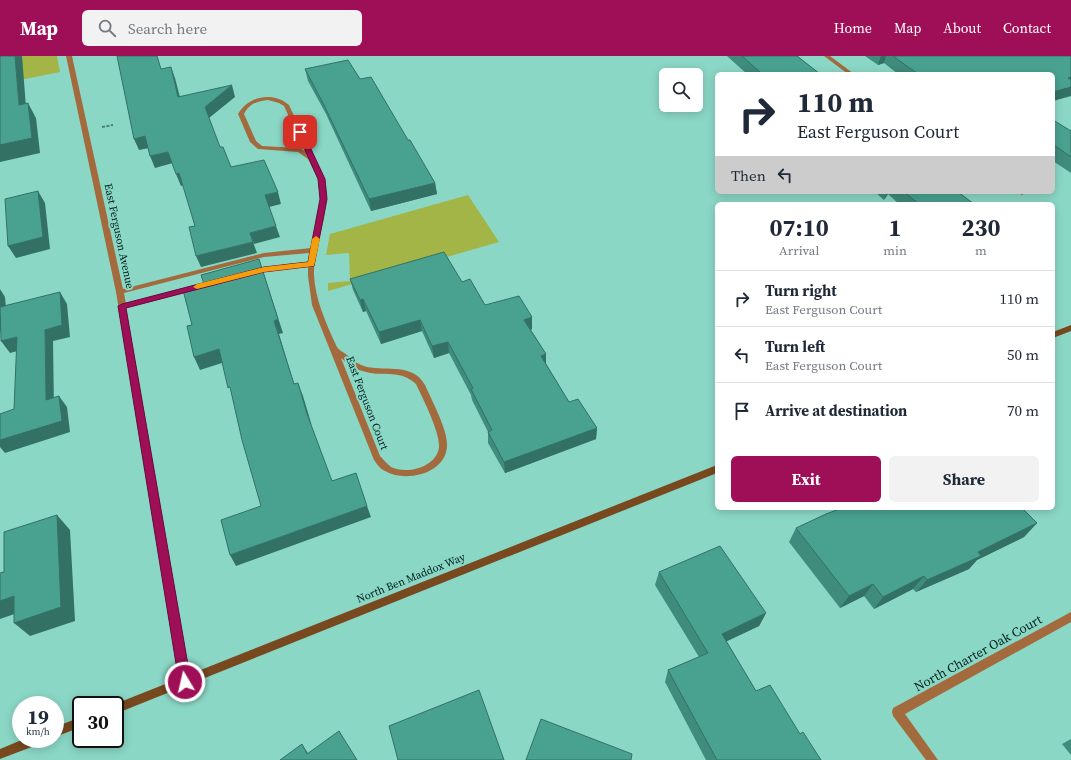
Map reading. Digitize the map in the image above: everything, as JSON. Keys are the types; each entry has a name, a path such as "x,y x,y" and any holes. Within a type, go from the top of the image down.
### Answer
{"main road":[{"path":"1055,334 1071,328"},
{"name":"North Ben Maddox Way","path":"124,706 715,470"},
{"path":"0,754 15,748"}],"street":[{"name":"East Ferguson Avenue","path":"70,56 120,292 185,682"},
{"path":"827,56 848,72"},
{"name":"East Ferguson Court","path":"313,159 299,150 260,148 253,142 241,114 243,108 251,102 261,99 272,98 281,100 286,104 313,159 321,179 324,199 311,264 311,276 316,305 377,458 388,469 402,473 419,471 436,462 443,449 442,436 419,382 408,374 393,370 375,372 358,367 334,348"},
{"path":"120,292 264,255 313,250"},
{"path":"246,274 287,266 311,264"},
{"path":"122,306 202,285"},
{"name":"North Charter Oak Court","path":"933,760 897,712 1071,618"}],"green space":[{"path":"10,56 57,56 60,72 0,84 0,58"},
{"path":"468,195 499,242 328,291 328,283 350,281 349,253 326,255 330,234"}],"building":[{"path":"0,56 15,56 19,105 28,103 32,138 0,145"},
{"path":"117,56 157,56 161,69 171,67 178,97 232,85 205,107 220,147 223,147 231,167 264,160 278,192 265,195 276,226 250,233 253,242 196,256 189,227 195,226 179,173 176,174 168,152 150,156 145,136 134,139"},
{"path":"742,56 797,56 817,72 760,72"},
{"path":"893,56 1071,56 1071,77 1068,78 1071,80 1071,87 1055,91 1055,72 915,72"},
{"path":"348,60 360,79 371,77 435,183 369,199 305,69"},
{"path":"1055,121 1071,131 1071,157 1055,146"},
{"path":"38,191 43,237 8,246 5,199"},
{"path":"906,194 961,194 971,202 916,202"},
{"path":"444,252 462,282 470,279 485,305 519,296 532,317 524,320 546,354 541,356 569,402 578,399 597,428 504,462 488,432 492,430 471,389 473,388 448,342 432,346 420,320 379,332 363,299 360,300 350,279"},
{"path":"259,259 278,319 274,321 294,384 298,383 307,414 332,481 356,473 367,506 230,555 221,520 261,506 242,440 230,387 228,388 219,349 194,357 187,326 192,325 183,290 204,284 201,275"},
{"path":"60,292 62,325 45,330 46,400 59,396 62,421 0,440 0,414 14,409 17,337 1,341 0,307"},
{"path":"837,510 1024,510 1037,523 978,552 981,556 927,580 924,576 883,597 873,584 849,596 796,528"},
{"path":"57,515 61,607 14,623 14,596 0,601 0,573 4,572 4,532"},
{"path":"720,546 766,613 722,634 756,691 770,685 800,734 803,732 821,760 717,760 668,670 708,653 659,572"},
{"path":"479,690 504,760 398,760 389,726"},
{"path":"541,719 632,754 631,760 526,760"},
{"path":"339,731 357,760 280,760 302,744 307,754"}],"slow traffic":[{"path":"197,287 264,269 311,264 316,239"}],"route":[{"path":"185,682 173,602 122,306 264,269 311,264 324,199 321,179 300,132"}]}
